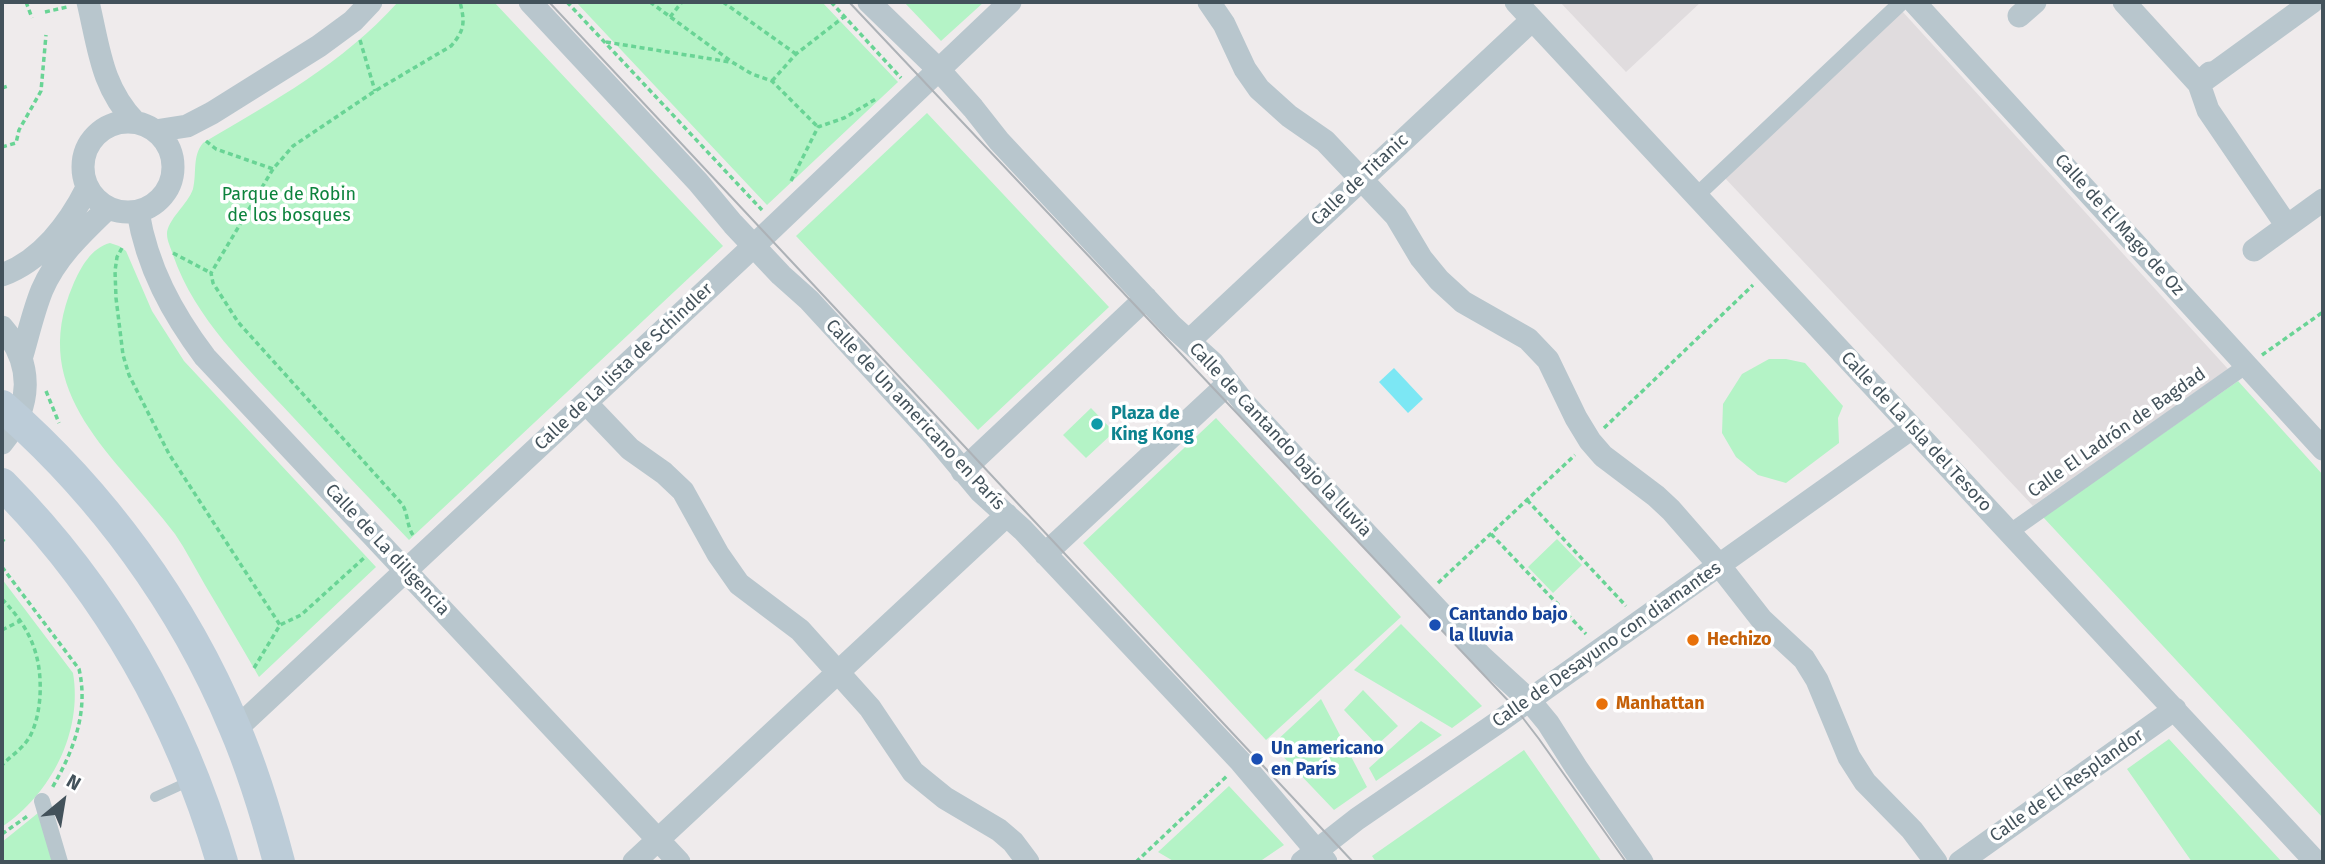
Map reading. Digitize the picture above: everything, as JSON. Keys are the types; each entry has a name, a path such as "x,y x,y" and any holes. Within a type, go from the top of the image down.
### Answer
{"main road":[{"path":"7,423 77,481 138,556 199,652 236,729 279,862"},
{"path":"2,484 70,560 116,625 154,690 195,779 222,862"}],"street":[{"path":"77,5 117,102 145,126 162,136 171,151 173,177 161,199 138,212 119,212 107,208 87,188 82,168 83,158 91,140 115,123 145,126 187,126 328,40 353,21 371,2"},
{"name":"Calle de Un americano en París","path":"530,2 698,182 753,246 819,310 935,437 981,492 1045,554 1241,762 1315,858"},
{"name":"Calle de Cantando bajo la lluvia","path":"869,2 939,69 999,141 1146,298 1213,363 1245,404 1482,657 1529,700 1548,723 1642,862"},
{"name":"Calle de La lista de Schindler","path":"236,729 1010,2"},
{"path":"1209,2 1259,89 1289,116 1325,141 1396,216 1421,258 1439,280 1463,302 1528,339 1548,360 1590,441 1603,456 1656,496 1719,565 1762,620 1804,659 1817,680 1849,757 1865,782 1912,830 1936,862"},
{"name":"Calle de La Isla del Tesoro","path":"1516,2 2316,862"},
{"path":"1696,196 1902,2"},
{"name":"Calle de El Mago de Oz","path":"1914,2 2323,449"},
{"path":"2124,2 2199,84 2208,110 2287,226"},
{"path":"2199,84 2284,2"},
{"path":"2199,84 2312,2"},
{"name":"Calle de Titanic","path":"1189,341 1532,20"},
{"path":"2,275 22,265 49,243 70,218 87,188"},
{"path":"2254,250 2323,200"},
{"path":"20,359 49,276 76,239 107,208"},
{"name":"Calle de La diligencia","path":"138,212 155,274 173,310 199,349 679,862"},
{"path":"962,471 1146,298"},
{"path":"2,327 20,359 25,386 25,400 7,423"},
{"name":"Calle El Ladrón de Bagdad","path":"2010,532 2247,365"},
{"path":"1045,554 1229,383"},
{"path":"586,403 630,449 675,481 692,503 718,554 739,584 800,630 870,708 913,772 945,798 999,830 1013,842 1028,862"},
{"name":"Calle de Desayuno con diamantes","path":"1315,858 1357,819 1912,428"},
{"path":"634,862 1007,515"},
{"name":"Calle de El Resplandor","path":"1960,862 2175,709"},
{"path":"41,801 60,862"}],"lane":[{"path":"155,797 195,779"}],"path":[{"path":"26,2 32,18"},
{"path":"406,537 412,533 402,504 238,322 213,283 211,273 273,169 293,146 375,91 451,46 465,19 460,2"},
{"path":"567,2 761,210 771,209 781,219"},
{"path":"650,2 732,62 752,74 772,81 818,127"},
{"path":"670,17 682,2"},
{"path":"723,2 796,54"},
{"path":"831,2 904,80 897,85"},
{"path":"45,12 77,5"},
{"path":"772,81 796,54 845,16"},
{"path":"2,147 16,143 19,130 41,91 46,35"},
{"path":"360,41 375,91"},
{"path":"604,41 732,62"},
{"path":"2,88 8,86"},
{"path":"789,185 818,127 844,118 881,96"},
{"path":"206,141 216,149 273,169"},
{"path":"122,248 117,257 115,271 116,298 123,355 129,375 169,454 279,625"},
{"path":"173,253 211,273"},
{"path":"2247,365 2323,312"},
{"path":"1527,500 1639,621"},
{"path":"1491,534 1599,649"},
{"path":"254,668 279,625 301,615 366,556"},
{"path":"2,567 79,670 81,680 80,717 74,744 65,766 30,814 2,834"},
{"path":"2,599 20,621 38,656 41,683 39,704 30,735 22,747 2,765"},
{"path":"2,630 20,621"},
{"path":"1136,862 1241,762"}],"shaded area":[{"path":"1560,2 1701,2 1626,72"},
{"path":"1902,11 2228,369 2033,506 1724,177"}],"green space":[{"name":"Parque de Robin de los bosques","path":"398,2 494,2 723,246 409,540 258,379 208,321 183,278 167,234 170,223 193,189 196,159 203,143 330,63 354,45"},
{"path":"576,2 822,2 898,82 767,205"},
{"path":"904,2 984,2 941,41"},
{"path":"927,113 1109,307 978,430 796,236"},
{"path":"110,243 126,251 152,311 184,361 376,567 259,677 175,534 105,450 69,391 61,359 62,324 73,285 83,265 97,249"},
{"path":"1769,359 1805,363 1843,406 1838,418 1839,443 1786,483 1758,475 1736,457 1722,433 1723,404 1742,374"},
{"path":"2238,381 2323,475 2323,818 2043,517"},
{"path":"1091,408 1114,432 1086,458 1063,435"},
{"path":"1216,418 1401,617 1266,740 1083,543"},
{"path":"1557,539 1582,565 1553,593 1528,567"},
{"path":"2,579 73,673 75,695 68,739 60,760 35,797 2,827"},
{"path":"1401,624 1482,706 1452,728 1354,670"},
{"path":"1363,690 1398,726 1377,745 1344,710"},
{"path":"1321,699 1367,787 1334,810 1272,745"},
{"path":"1421,721 1442,735 1376,781 1369,768"},
{"path":"2169,739 2282,862 2192,862 2127,769"},
{"path":"1524,750 1602,862 1376,862 1372,856"},
{"path":"1229,786 1284,845 1259,862 1175,862 1158,852"},
{"path":"38,813 54,862 2,862 2,842"}],"water":[{"path":"1394,368 1423,399 1408,413 1379,382"}],"tram line":[{"path":"549,2 1353,862"},
{"path":"849,2 1516,709 1626,862"}],"place":[{"name":"Plaza de King Kong","path":"1097,424"},
{"name":"Cantando bajo la lluvia","path":"1435,625"},
{"name":"Hechizo","path":"1693,640"},
{"name":"Manhattan","path":"1602,704"},
{"name":"Un americano en París","path":"1257,759"}]}
